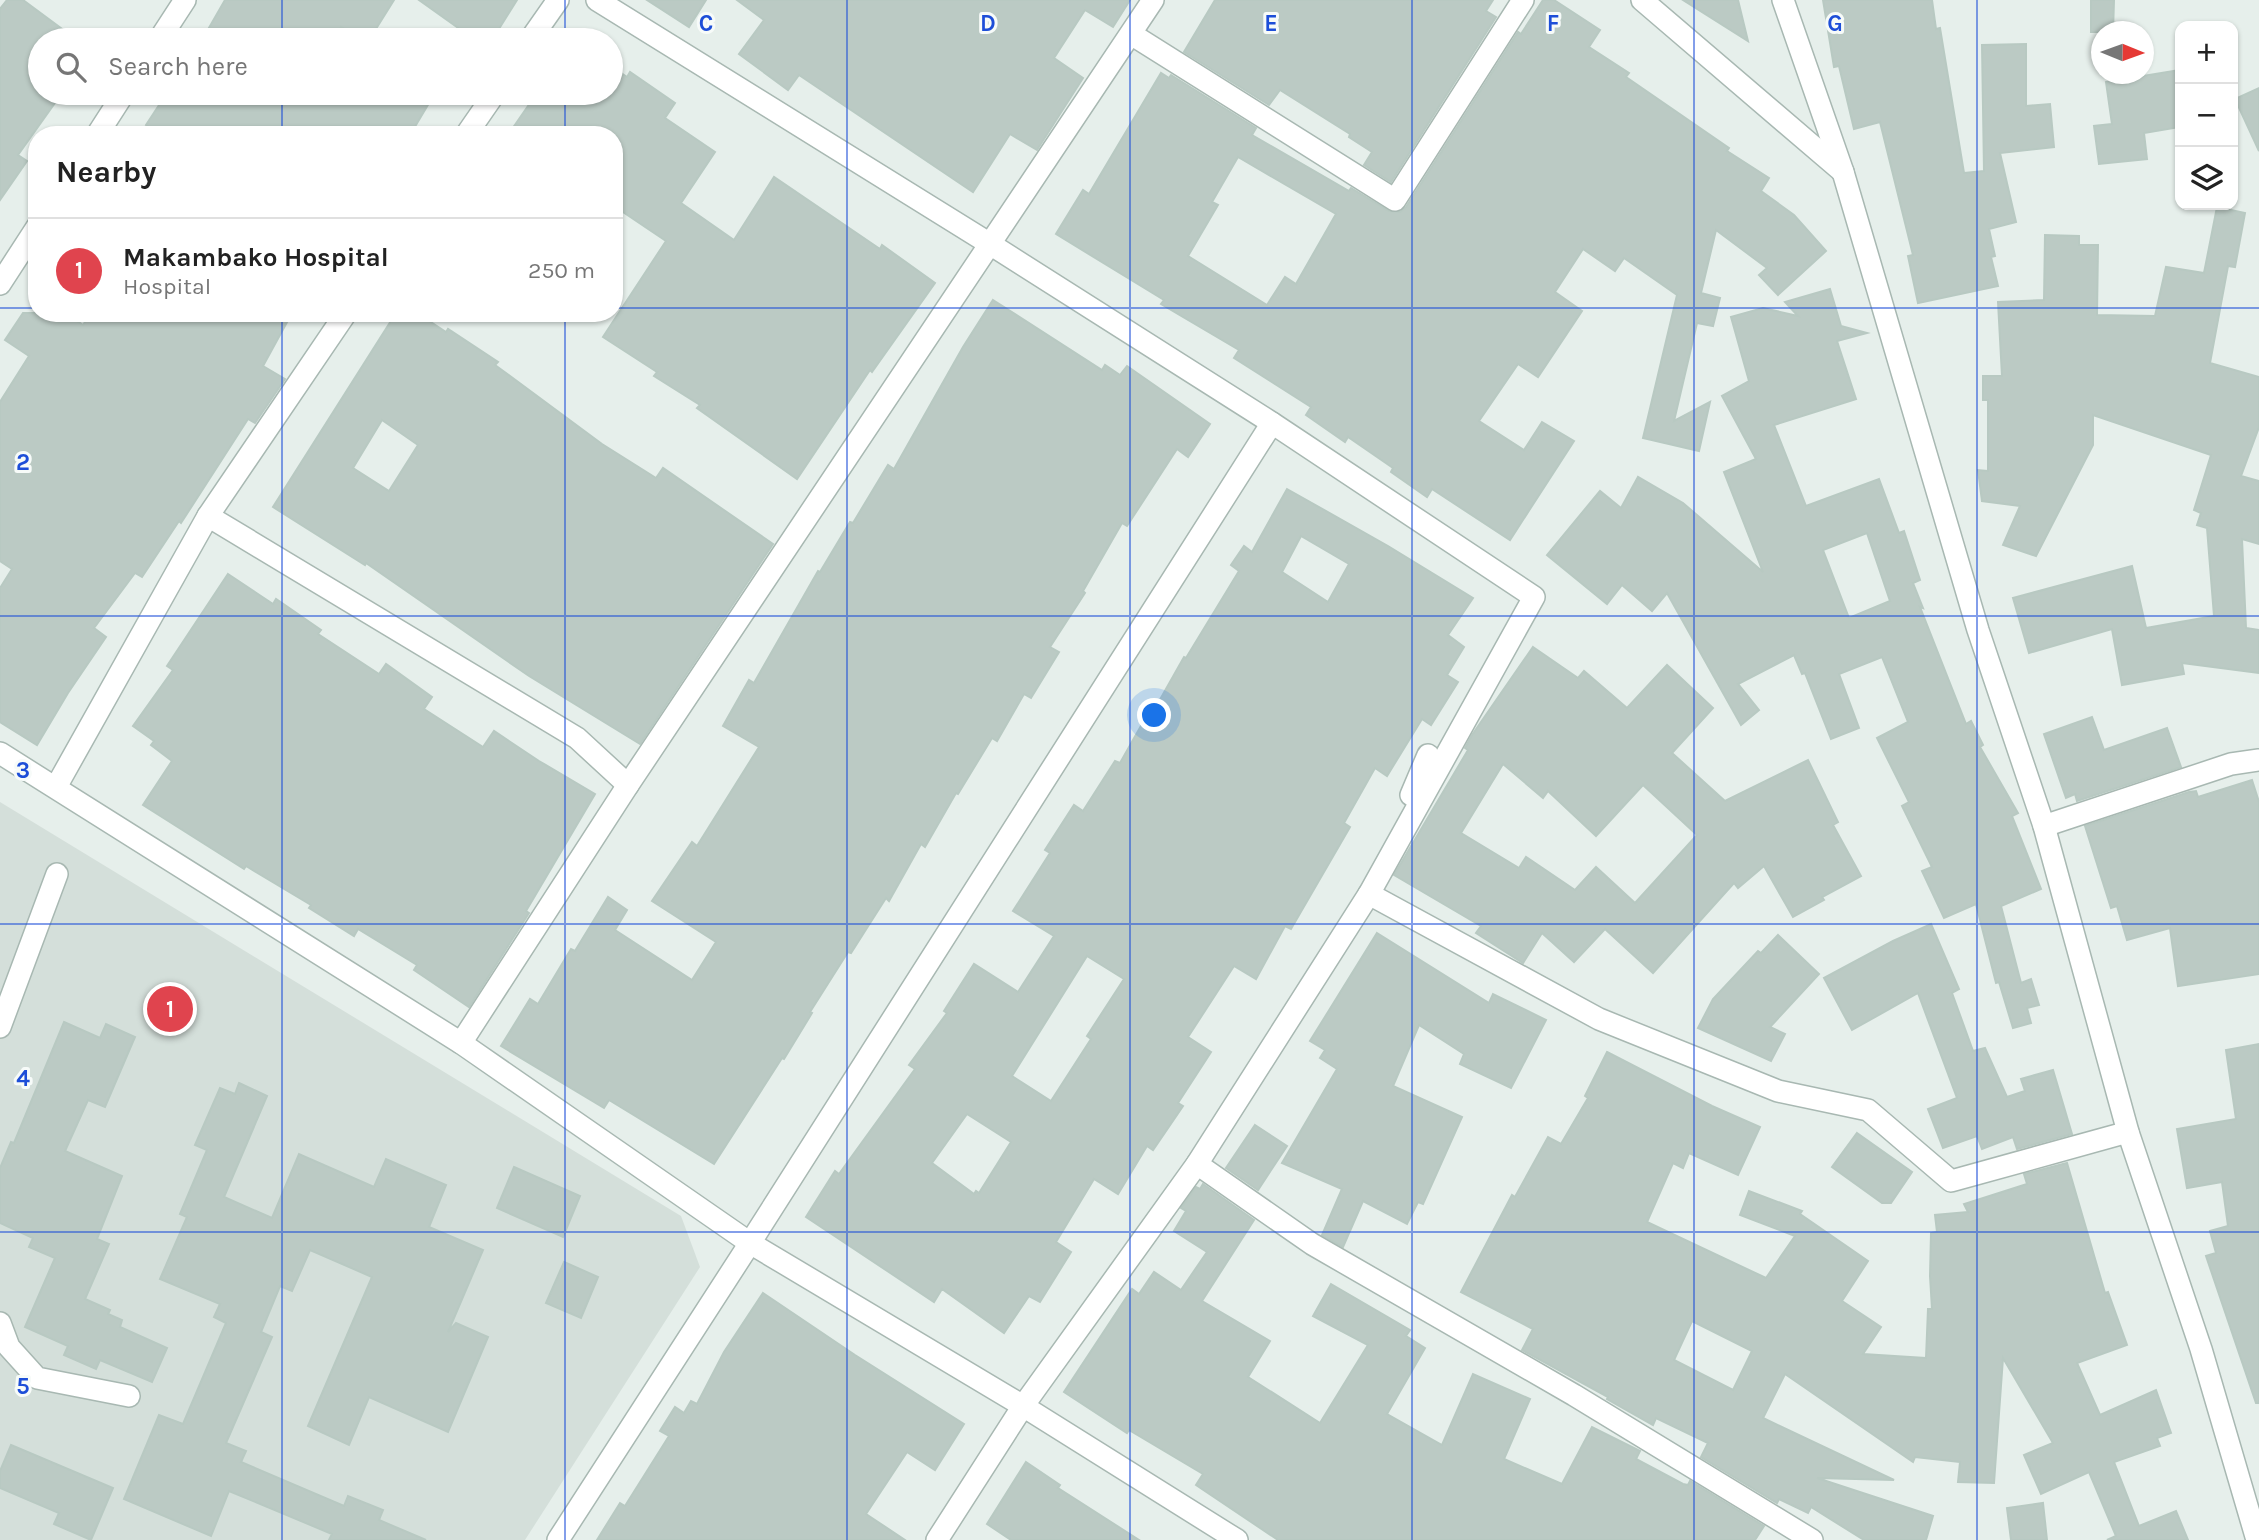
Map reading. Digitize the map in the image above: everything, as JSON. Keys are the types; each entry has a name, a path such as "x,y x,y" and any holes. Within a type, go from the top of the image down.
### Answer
{"street":[{"path":"167,28 185,0"},
{"path":"538,28 558,0"},
{"path":"597,0 1272,423 1534,597 1369,894 1059,1371"},
{"path":"461,1043 628,785 1153,0"},
{"path":"1131,34 1395,200 1523,0"},
{"path":"1642,0 1843,172"},
{"path":"1783,0 1843,172 1978,630 2045,826 2128,1132 2201,1349 2257,1540"},
{"path":"103,126 116,105"},
{"path":"472,126 487,105"},
{"path":"0,284 28,242"},
{"path":"55,787 208,516 340,322"},
{"path":"558,1540 1272,423"},
{"path":"208,516 577,738 628,785"},
{"path":"0,753 461,1043 750,1243 1023,1406 1237,1540"},
{"path":"1369,894 1428,755"},
{"path":"2045,826 2231,764 2259,760"},
{"path":"0,1027 57,874"},
{"path":"1369,894 1599,1018 1778,1091 1868,1110 1951,1181 2128,1132"},
{"path":"937,1540 1023,1406 1196,1164"},
{"path":"1196,1164 1312,1244 1574,1395 1812,1540"},
{"path":"0,1323 9,1347 37,1378 129,1396"}],"shaded area":[{"path":"0,802 681,1216 700,1267 525,1540 0,1540"}],"building":[{"path":"7,0 23,0 61,28 28,28 28,105 53,105 39,126 28,126 28,141 18,155 27,161 0,200 0,9"},
{"path":"225,0 394,0 376,28 209,28"},
{"path":"419,0 517,0 500,28 458,28"},
{"path":"647,0 706,0 689,27"},
{"path":"737,0 1130,0 1113,27 1085,10 1054,58 1083,78 1037,150 1010,134 973,192 799,75 788,90 739,54 764,20"},
{"path":"1215,0 1493,0 1486,11 1496,17 1391,182 1364,165 1372,152 1349,137 1350,134 1280,90 1269,105 1184,52"},
{"path":"1543,0 1554,0 1600,30 1589,47 1629,73 1626,77 1729,148 1727,151 1769,178 1761,191 1794,215 1826,251 1778,295 1759,275 1767,268 1716,230 1701,293 1720,298 1713,326 1697,323 1674,421 1710,402 1699,451 1643,438 1677,295 1624,258 1615,271 1583,249 1555,292 1582,311 1538,377 1518,364 1479,421 1524,450 1542,422 1574,441 1510,540 1432,489 1427,497 1391,472 1393,468 1348,437 1345,442 1306,415 1311,407 1234,358 1239,350 1161,304 1164,300 1056,234 1083,190 1089,194 1161,73 1169,78 1171,75 1256,128 1252,135 1349,191 1351,188 1389,211 1400,212 1406,207 1518,32 1521,34","holes":["1238,157 1336,214 1296,284 1285,277 1267,305 1188,256 1218,205 1212,202"]},
{"path":"1683,0 1738,0 1748,41"},
{"path":"1823,0 1932,0 1936,29 1940,28 1964,173 1984,171 1982,45 2026,44 2026,106 2050,104 2054,147 2000,153 2016,222 1989,229 1995,256 1991,257 1998,286 1918,303 1908,256 1913,255 1880,122 1854,129 1839,66 1834,67"},
{"path":"2091,0 2114,0 2113,21 2091,21"},
{"path":"2175,71 2175,128 2144,133 2147,159 2099,164 2094,126 2112,124 2106,84 2154,84 2154,74"},
{"path":"630,72 675,103 665,118 715,152 681,203 734,240 774,177 880,249 882,245 935,283 872,372 870,370 797,479 697,408 700,405 654,376 657,372 603,337 613,322 623,322 623,307 666,241 623,212 623,126 514,126 529,105 623,105 623,74 627,77"},
{"path":"2259,88 2259,151 2238,106 2238,98"},
{"path":"159,105 428,105 415,126 146,125"},
{"path":"2216,210 2245,213 2235,267 2228,266 2210,363 2259,377 2259,427 2241,476 2259,481 2259,544 2242,539 2246,628 2259,630 2259,673 2182,663 2184,674 2122,685 2112,629 2029,653 2013,598 2132,566 2146,628 2214,616 2207,528 2197,525 2201,513 2194,510 2211,455 2093,415 2093,445 2036,556 2003,545 2020,506 1982,501 1978,470 1988,471 1988,400 1983,400 1983,376 2002,376 1998,302 2044,300 2045,235 2079,236 2079,245 2098,245 2097,315 2155,316 2166,267 2204,273"},
{"path":"1830,289 1841,326 1867,333 1837,341 1856,399 1774,425 1806,506 1879,479 1899,533 1904,531 1920,580 1913,583 1923,608 1920,607 1966,724 1971,721 1983,745 1980,747 2018,813 2012,816 2041,889 2001,906 2021,983 2031,979 2039,1005 2027,1008 2031,1023 2013,1028 1999,982 1996,983 1976,904 1944,918 1922,871 1932,867 1902,806 1909,802 1877,738 1908,722 1882,657 1839,674 1859,728 1831,739 1805,673 1802,674 1794,655 1738,684 1759,710 1741,725 1667,593 1652,611 1622,585 1607,604 1547,555 1600,491 1621,508 1638,477 1683,503 1763,572 1724,472 1756,459 1722,396 1749,381 1731,317 1763,308 1798,316 1785,302","holes":["1867,533 1890,601 1849,618 1823,550"]},
{"path":"993,300 1102,370 1105,365 1120,375 1127,366 1210,424 1188,457 1177,449 1127,526 1122,523 1083,591 1085,593 1050,647 1059,652 1031,698 1024,694 997,741 992,738 925,847 921,844 889,901 886,898 851,953 848,952 784,1059 782,1058 714,1164 609,1100 604,1108 501,1046 530,999 538,1004 571,949 575,951 608,897 627,910 615,930 692,980 716,942 652,901 692,842 697,846 759,747 723,726 749,680 754,683 818,571 820,572 850,522 853,523 888,465 894,469 963,347"},
{"path":"23,313 28,313 28,322 79,322 83,325 85,322 287,322 263,366 285,379 255,423 248,419 181,523 179,521 142,577 135,573 94,628 106,637 37,745 0,722 0,588 12,569 0,561 0,402 29,356 5,340"},
{"path":"390,322 431,322 446,332 448,329 498,362 495,365 602,444 656,478 663,468 773,544 640,744 529,676 366,563 365,565 273,507","holes":["382,420 418,445 389,491 353,468"]},
{"path":"1287,489 1473,598 1448,635 1464,647 1447,675 1458,682 1431,725 1422,719 1387,776 1375,768 1344,823 1350,827 1291,929 1285,926 1256,979 1234,966 1188,1037 1211,1052 1178,1103 1183,1106 1153,1150 1147,1146 1118,1194 1094,1179 1056,1242 1071,1252 1040,1302 1029,1296 1004,1333 942,1289 934,1302 806,1217 835,1171 839,1174 915,1069 909,1065 947,1013 944,1011 974,964 1018,992 1054,936 1013,911 1050,853 1045,850 1074,805 1083,811 1115,761 1120,763 1150,710 1153,712 1184,657 1186,658 1239,571 1231,565 1244,546 1252,552","holes":["1301,536 1349,564 1328,602 1282,572","1087,956 1124,979 1087,1036 1091,1039 1051,1101 1012,1076","967,1114 1011,1142 979,1193 976,1191 974,1194 932,1163"]},
{"path":"228,574 273,604 276,599 321,630 318,634 379,674 386,664 432,697 424,709 483,747 494,731 595,794 526,911 529,913 469,1007 414,970 417,965 358,929 354,936 309,908 311,905 246,866 244,869 143,805 172,761 151,745 154,741 133,726 173,670 167,666"},
{"path":"1533,647 1578,678 1584,671 1627,708 1667,665 1713,708 1672,753 1725,801 1808,760 1838,822 1833,825 1861,876 1822,897 1824,900 1793,917 1764,866 1738,888 1734,883 1653,973 1605,929 1574,962 1542,933 1523,963 1476,933 1481,926 1394,875 1468,750 1465,748","holes":["1503,764 1543,798 1548,791 1596,836 1643,785 1697,835 1635,903 1596,867 1575,890 1526,857 1519,868 1461,833"]},
{"path":"2092,717 2104,750 2167,728 2181,767 2077,801 2075,794 2066,798 2044,734"},
{"path":"2252,780 2259,802 2259,974 2178,986 2170,928 2127,940 2117,906 2111,908 2085,826 2189,792 2196,791 2198,797"},
{"path":"1931,924 1959,989 1952,993 1973,1051 1985,1048 2007,1097 2025,1091 2021,1079 2053,1070 2072,1134 2017,1149 2013,1137 1982,1149 1977,1136 1943,1148 1928,1109 1957,1098 1918,993 1852,1030 1824,978"},
{"path":"1377,933 1489,1003 1493,994 1546,1020 1511,1088 1460,1064 1464,1054 1419,1025 1393,1086 1462,1117 1423,1204 1418,1202 1407,1224 1363,1201 1343,1247 1322,1235 1342,1189 1282,1163 1337,1069 1320,1058 1325,1050 1310,1041"},
{"path":"1778,935 1819,974 1770,1027 1785,1034 1771,1061 1698,1028 1713,999 1758,951 1761,953"},
{"path":"64,1022 100,1038 106,1024 135,1037 105,1107 88,1100 65,1151 122,1176 97,1239 109,1244 85,1299 110,1310 108,1314 122,1320 120,1327 167,1348 152,1382 100,1360 96,1369 64,1355 68,1346 25,1327 55,1258 29,1247 33,1238 0,1223 0,1168 11,1142 14,1143"},
{"path":"2259,1044 2259,1403 2256,1403 2206,1256 2216,1253 2210,1231 2228,1226 2222,1182 2187,1188 2177,1129 2236,1119 2226,1050"},
{"path":"1607,1052 1712,1106 1760,1127 1738,1175 1689,1153 1683,1168 1673,1163 1647,1222 1766,1278 1795,1236 1740,1215 1749,1191 1802,1211 1800,1214 1868,1261 1842,1301 1881,1327 1863,1354 1926,1358 1928,1309 1932,1309 1931,1233 1937,1232 1935,1215 1968,1212 1964,1204 2027,1184 2024,1174 2067,1163 2105,1293 2108,1292 2127,1345 2077,1363 2100,1415 2156,1390 2171,1433 2157,1438 2160,1446 2114,1462 2139,1526 2176,1511 2188,1540 2107,1540 2116,1536 2089,1472 2041,1494 2024,1455 2053,1443 2003,1358 1994,1483 1958,1482 1960,1462 1915,1457 1913,1462 1785,1374 1763,1418 1894,1480 1817,1478 1933,1516 1926,1540 1864,1540 1811,1507 1808,1513 1779,1499 1777,1503 1701,1457 1708,1443 1656,1418 1653,1425 1522,1350 1533,1329 1461,1292 1512,1195 1515,1197 1548,1137 1561,1144 1588,1098 1585,1096","holes":["1692,1321 1752,1351 1733,1390 1674,1360"]},
{"path":"239,1083 267,1096 224,1197 272,1218 299,1154 374,1187 386,1159 446,1185 429,1227 483,1250 448,1332 456,1323 488,1337 448,1432 369,1397 349,1445 308,1426 372,1277 310,1250 292,1291 280,1286 261,1332 272,1337 226,1443 246,1451 241,1462 344,1506 348,1496 383,1510 379,1520 426,1540 329,1540 332,1534 229,1491 211,1536 124,1499 159,1415 183,1424 226,1323 214,1317 220,1304 160,1279 187,1217 180,1214 207,1150 195,1145 220,1088 235,1094"},
{"path":"1255,1125 1287,1146 1258,1190 1226,1168"},
{"path":"1857,1133 1912,1172 1891,1203 1882,1203 1832,1167"},
{"path":"514,1167 580,1196 563,1237 497,1208"},
{"path":"1203,1184 1254,1220 1202,1301 1270,1341 1248,1377 1320,1423 1368,1345 1313,1316 1331,1284 1410,1330 1406,1336 1425,1348 1387,1414 1442,1445 1473,1374 1530,1399 1504,1459 1562,1484 1592,1427 1640,1451 1636,1459 1683,1484 1688,1485 1690,1481 1764,1526 1755,1540 1278,1540 1196,1485 1203,1474 1129,1430 1127,1433 1064,1392 1132,1289 1139,1294 1154,1272 1181,1290 1207,1252 1174,1231 1186,1211 1181,1208 1196,1187 1200,1189"},
{"path":"564,1262 598,1277 581,1318 546,1303"},
{"path":"763,1293 964,1424 935,1470 907,1452 866,1514 905,1540 597,1540 620,1503 625,1506 669,1436 660,1431 675,1407 684,1413 691,1401 697,1404 724,1352"},
{"path":"11,1445 113,1488 91,1540 54,1524 59,1513 0,1488 0,1471"},
{"path":"1026,1462 1060,1485 1058,1488 1139,1540 1011,1540 987,1524"},
{"path":"2043,1503 2047,1540 2011,1540 2007,1508"}],"place":[{"name":"Makambako Hospital","path":"170,1009"}]}
